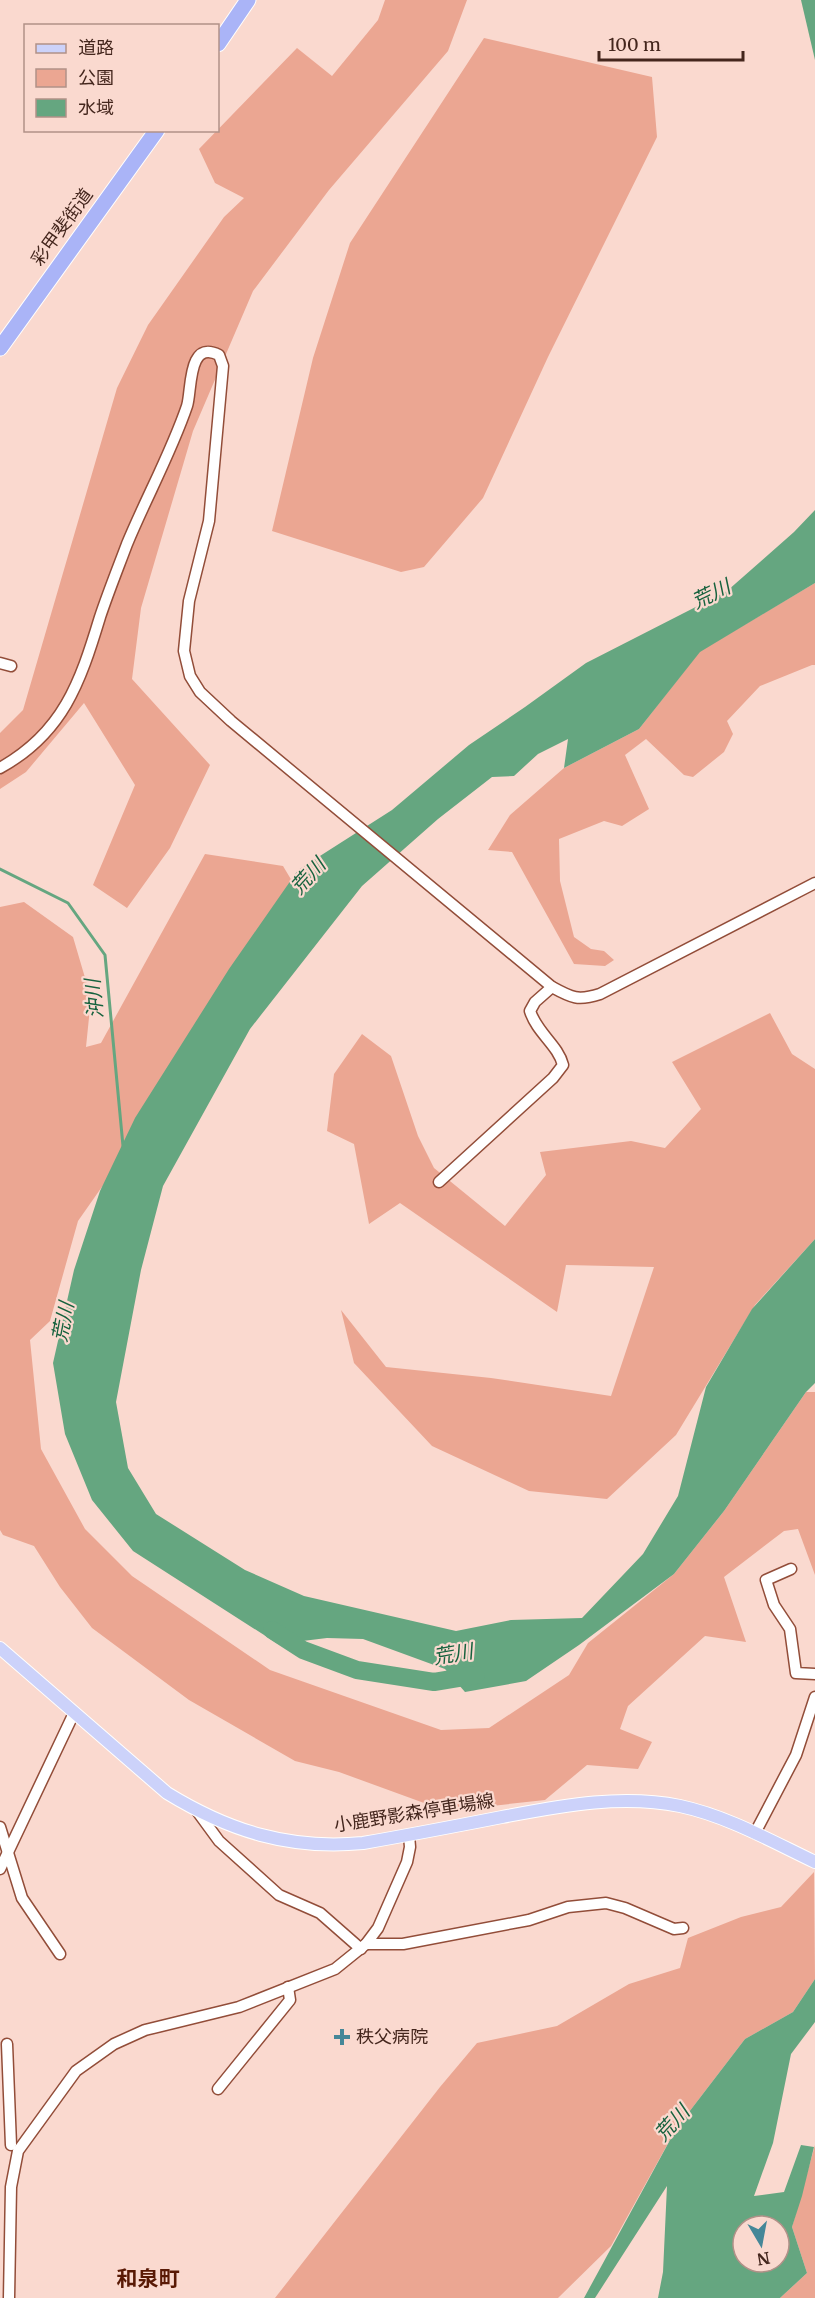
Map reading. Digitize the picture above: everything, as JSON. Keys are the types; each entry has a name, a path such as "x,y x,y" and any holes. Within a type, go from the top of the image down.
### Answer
{"highway":[{"path":"219,43 248,0"},
{"name":"彩甲斐街道","path":"0,348 156,132"}],"main road":[{"name":"小鹿野影森停車場線","path":"0,1648 167,1793 229,1826 263,1836 333,1846 363,1843 555,1808 601,1801 628,1801 680,1807 755,1833 814,1861"}],"street":[{"path":"0,768 23,756 75,692 127,545 188,404 193,366 200,356 207,352 219,355 223,366 209,521 189,601 184,651 190,676 200,692 271,756 552,987 579,999 600,994 815,883"},
{"path":"439,1182 553,1078 563,1065 561,1057 534,1024 530,1011 535,1002 552,987"},
{"path":"791,1569 766,1580 774,1605 790,1629 796,1673 815,1674"},
{"path":"755,1833 796,1755 815,1697"},
{"path":"0,1869 74,1713"},
{"path":"197,1811 219,1841 279,1895 320,1913 363,1947 403,1944 529,1920 568,1907 606,1903 625,1908 674,1929 683,1928"},
{"path":"0,1827 22,1898 60,1954"},
{"path":"14,2148 76,2071 114,2044 145,2030 239,2007 275,1995 288,1987 335,1969 363,1947 378,1928 407,1862 410,1847 409,1835"},
{"path":"218,2089 290,2000 288,1987"},
{"path":"7,2044 14,2148 9,2298"},
{"path":"0,2137 14,2148"}],"green space":[{"path":"385,0 467,0 448,51 329,190 253,291 193,431 141,608 132,679 210,765 170,848 127,908 93,885 135,785 84,703 26,772 0,789 0,733 23,710 117,388 148,325 224,217 244,198 215,183 199,149 215,132 219,132 219,128 297,48 332,76 378,20"},
{"path":"484,38 652,77 657,137 548,357 483,498 424,567 401,572 272,531 313,358 350,243"},
{"path":"815,583 815,665 760,686 727,721 733,734 724,752 693,777 684,775 646,739 625,755 649,809 622,826 604,821 559,839 560,881 574,937 591,949 604,951 614,960 605,966 574,964 512,852 488,850 510,815 564,768 639,729 700,651"},
{"path":"205,854 283,866 298,891 186,1067 78,1221 50,1321 30,1340 41,1449 85,1529 132,1576 270,1670 441,1730 489,1728 569,1675 588,1643 674,1574 724,1511 806,1392 815,1392 815,1575 798,1529 784,1531 724,1577 746,1642 705,1636 628,1706 620,1729 652,1742 638,1769 587,1765 545,1800 446,1811 339,1772 295,1761 189,1700 92,1628 60,1587 34,1546 3,1535 0,1530 0,907 24,902 73,937 91,998 86,1047 101,1043"},
{"path":"770,1013 792,1054 815,1069 815,1239 755,1305 676,1435 607,1499 529,1491 432,1446 354,1363 341,1310 386,1367 491,1378 611,1396 654,1267 566,1265 557,1312 400,1203 369,1224 354,1144 327,1131 334,1074 362,1034 391,1056 418,1136 434,1168 505,1226 546,1175 540,1152 631,1141 665,1148 701,1109 672,1062"},
{"path":"814,1872 815,1979 793,2012 745,2039 676,2129 611,2246 558,2298 275,2298 477,2043 557,2026 629,1984 680,1968 688,1938 741,1917 781,1907"},
{"path":"815,2145 815,2298 780,2298 807,2273 792,2227"}],"water":[{"path":"801,0 815,0 815,60"},
{"path":"815,510 815,583 700,652 639,729 564,768 568,739 538,754 514,776 492,777 438,819 362,886 250,1029 163,1186 141,1270 116,1402 128,1468 156,1514 245,1570 304,1596 456,1631 511,1620 582,1618 643,1554 678,1496 706,1387 752,1309 815,1239 815,1383 806,1392 724,1511 674,1574 579,1645 526,1681 465,1692 445,1669 363,1639 327,1638 278,1644 133,1551 92,1500 65,1434 53,1363 74,1270 100,1191 135,1118 229,969 298,870 392,810 469,745 586,663 727,591 794,532"},
{"path":"815,1979 815,2022 791,2054 773,2143 754,2196 784,2192 801,2145 814,2147 792,2227 807,2273 780,2298 658,2298 663,2272 667,2186 595,2298 584,2298 676,2129 745,2039 793,2012"}],"waterway":[{"name":"沖川","path":"0,869 68,903 105,955 123,1146"},
{"name":"荒川","path":"272,1630 303,1650 357,1670 434,1682 476,1675"}],"place":[{"name":"秩父病院","path":"342,2037"}],"district":[{"name":"和泉町","path":"148,2279"}]}
